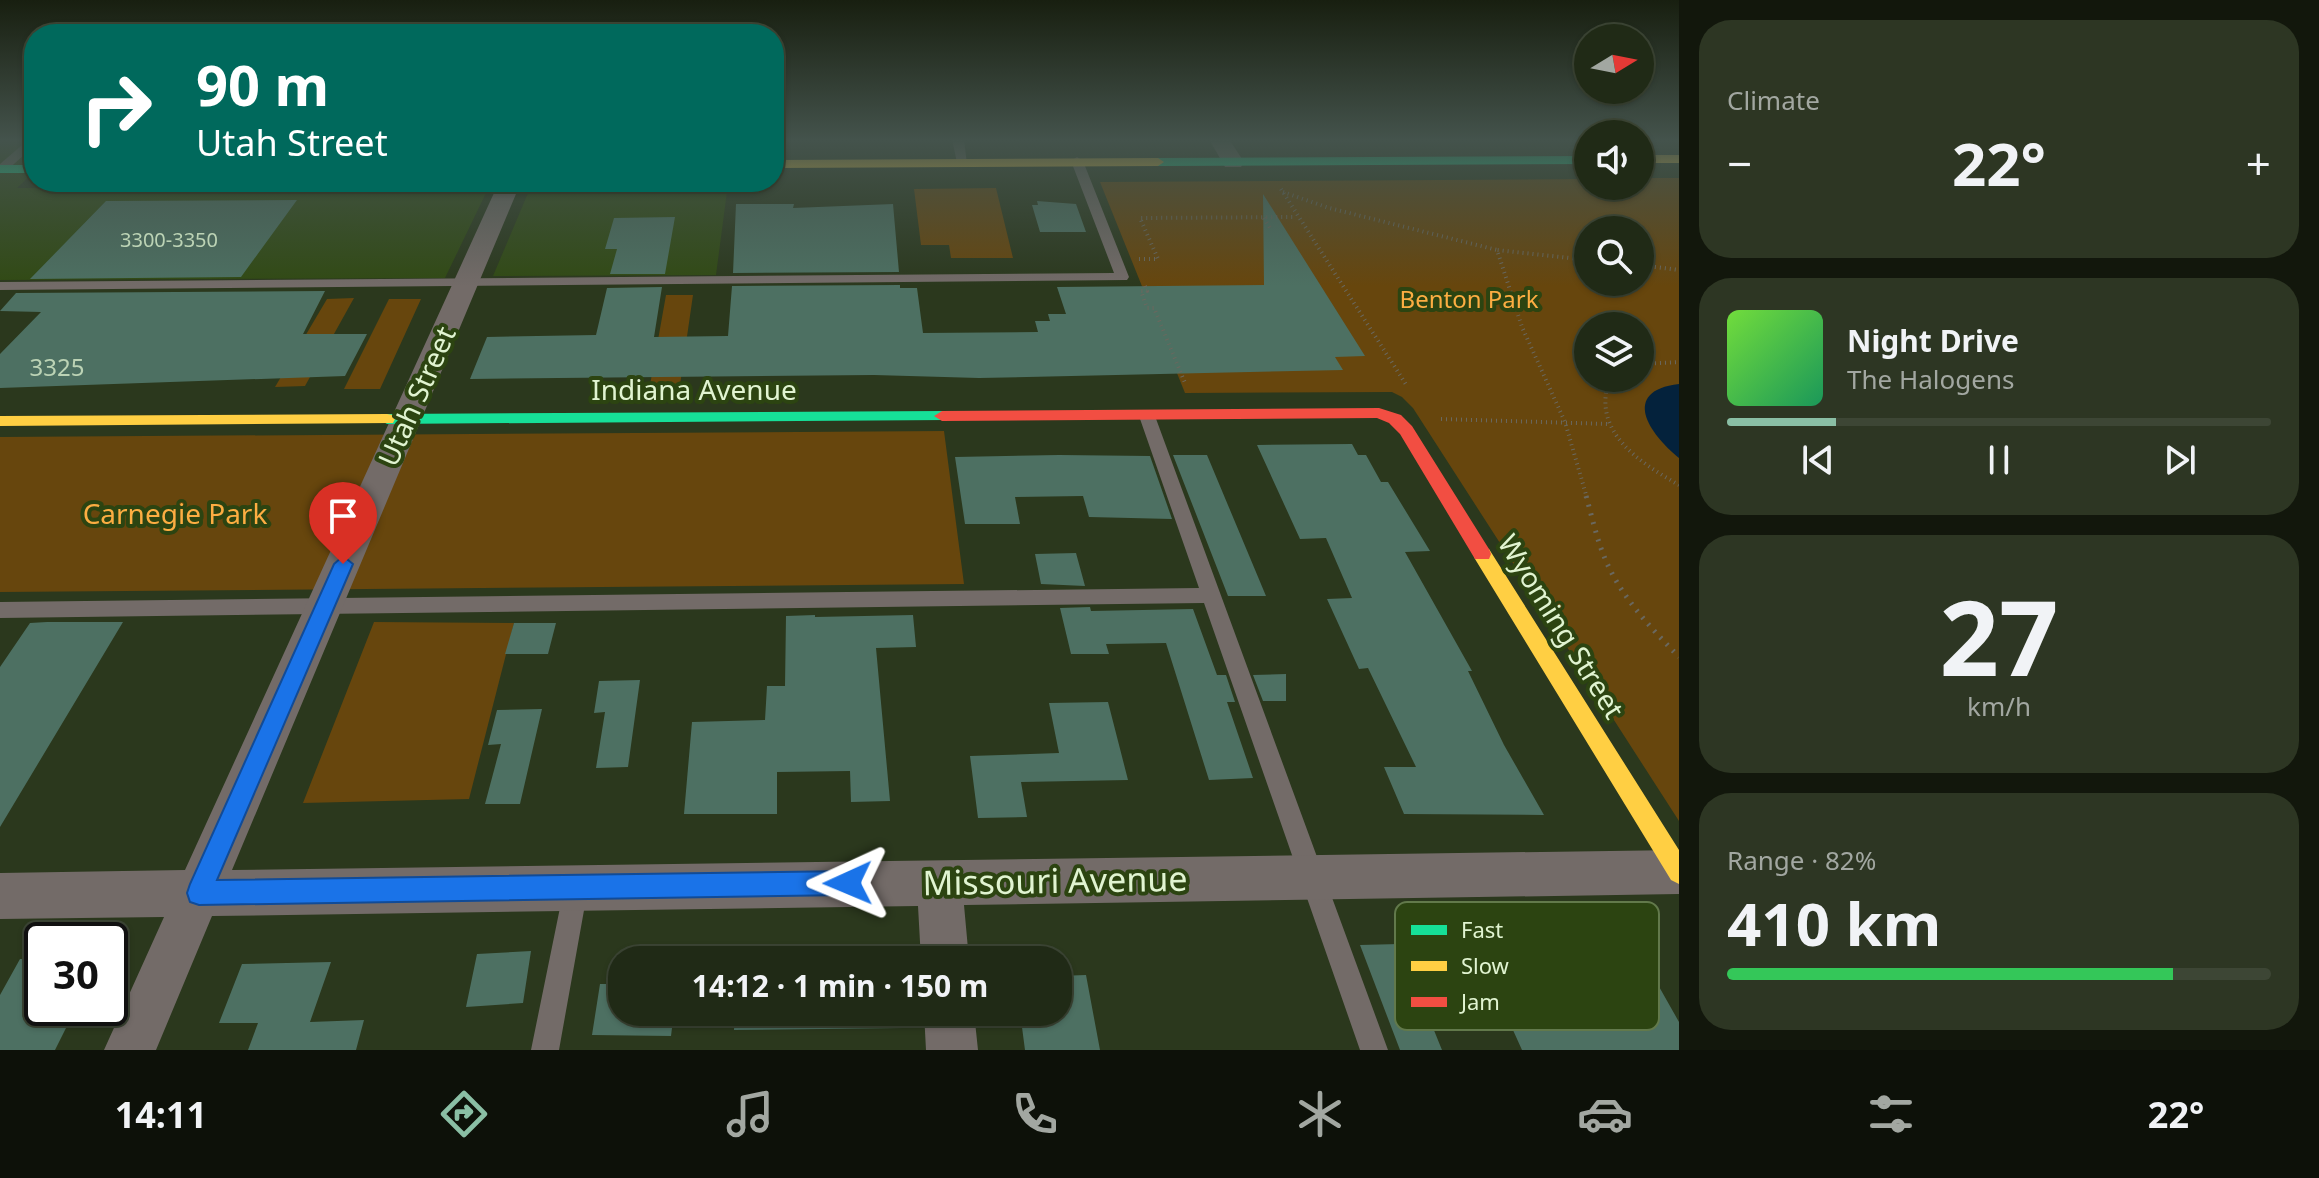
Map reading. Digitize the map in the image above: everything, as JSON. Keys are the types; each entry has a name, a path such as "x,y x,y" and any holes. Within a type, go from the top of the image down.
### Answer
{"street":[{"name":"Utah Street","path":"130,1050 506,192"},
{"name":"Indiana Avenue","path":"0,421 1147,416 1356,411 1388,416"},
{"name":"Wyoming Street","path":"1388,416 1401,424 1413,441 1679,872"},
{"name":"Missouri Avenue","path":"0,896 1679,872"},
{"path":"939,882 944,946"},
{"path":"950,1026 952,1050"}],"lane":[{"path":"0,286 465,285 1122,277 1087,188"},
{"path":"1147,416 1374,1050"},
{"path":"0,610 1212,595"},
{"path":"545,1050 576,887"}],"path":[{"path":"1280,188 1407,386"},
{"path":"1282,192 1329,208 1497,250 1574,258"},
{"path":"1263,217 1270,228"},
{"path":"1139,270 1134,259 1158,259 1140,218 1296,217"},
{"path":"1497,250 1500,269 1518,317 1565,422 1604,558 1624,593 1679,657"},
{"path":"1654,267 1679,270"},
{"path":"1143,281 1147,291 1141,291 1147,308 1154,308 1187,388"},
{"path":"1654,363 1679,362"},
{"path":"1602,392 1602,406 1608,424 1642,461 1679,485"},
{"path":"1428,418 1608,424"}],"shaded area":[{"path":"0,188 24,188 24,192 486,193 445,278 0,280"},
{"path":"727,192 716,275 493,276 528,193"}],"green space":[{"path":"996,188 1013,258 951,258 949,245 921,245 914,189"},
{"name":"Benton Park","path":"1102,188 1574,188 1574,200 1654,200 1654,188 1679,188 1679,821 1413,408 1392,392 1185,393"},
{"path":"666,295 693,295 680,385 650,385"},
{"path":"354,298 305,386 275,387 327,299"},
{"path":"389,299 421,299 380,389 344,389"},
{"name":"Carnegie Park","path":"944,431 964,584 0,592 0,437"},
{"path":"374,622 514,623 469,799 303,803"}],"water":[{"path":"1679,384 1679,458 1650,426 1645,404 1650,395 1661,388"}],"building":[{"path":"1263,194 1365,356 1335,357 1343,370 979,378 874,375 470,379 487,337 596,335 607,288 662,287 654,337 728,336 732,286 900,285 900,288 917,288 923,333 1038,332 1035,321 1050,321 1048,314 1066,314 1057,287 1264,285"},
{"path":"297,200 241,277 30,279 106,201"},
{"path":"1037,201 1076,204 1086,232 1040,232 1032,205 1038,205"},
{"path":"736,204 794,204 793,208 893,204 899,272 733,273"},
{"path":"675,217 665,274 610,274 617,249 605,249 614,218"},
{"path":"325,291 303,334 367,334 345,376 0,388 0,354 41,312 0,311 16,293"},
{"path":"1352,444 1358,455 1366,455 1381,482 1388,482 1430,551 1405,552 1472,671 1468,671 1504,745 1544,815 1404,814 1384,767 1416,767 1368,668 1359,669 1327,599 1352,598 1326,538 1300,539 1257,445"},
{"path":"1173,455 1207,455 1266,596 1228,596"},
{"path":"1150,456 1172,519 1089,517 1083,496 1015,497 1020,524 965,524 955,457"},
{"path":"1076,553 1085,586 1041,584 1035,554"},
{"path":"1090,607 1091,611 1193,609 1217,675 1226,675 1235,702 1227,702 1253,778 1209,780 1166,643 1106,644 1109,654 1071,654 1060,608"},
{"path":"913,615 916,647 876,648 890,801 851,802 850,771 777,772 777,814 684,814 692,722 765,720 767,686 785,686 786,616"},
{"path":"123,622 0,827 0,667 30,623"},
{"path":"514,623 556,623 548,654 505,654"},
{"path":"1286,674 1286,701 1263,701 1253,675"},
{"path":"640,680 628,767 596,768 605,712 594,713 599,681"},
{"path":"1108,702 1128,780 1021,782 1027,817 978,818 970,756 1059,753 1049,703"},
{"path":"542,709 520,804 485,804 501,744 488,745 497,710"},
{"path":"1395,944 1395,1030 1434,1030 1442,1050 1400,1050 1360,945"},
{"path":"531,951 523,1003 466,1007 477,954"},
{"path":"20,959 24,959 24,1026 67,1026 55,1050 0,1050 0,995"},
{"path":"331,962 310,1022 364,1020 356,1050 248,1050 258,1023 219,1023 242,964"},
{"path":"1086,975 1100,1050 1025,1050 1022,1026 1072,1026 1072,976"},
{"path":"600,984 608,984 608,1026 672,1026 671,1036 592,1035"},
{"path":"1659,987 1679,1022 1679,1050 1522,1050 1513,1030 1659,1030"},
{"path":"734,1026 903,1028 734,1030"}],"traffic: fast":[{"path":"387,419 942,416"}],"traffic: slow":[{"path":"0,421 387,419"},
{"path":"1482,554 1679,872"}],"traffic: jam":[{"path":"942,416 1379,413 1395,419 1406,430 1482,554"}],"route":[{"path":"343,564 199,893 848,883"}]}
